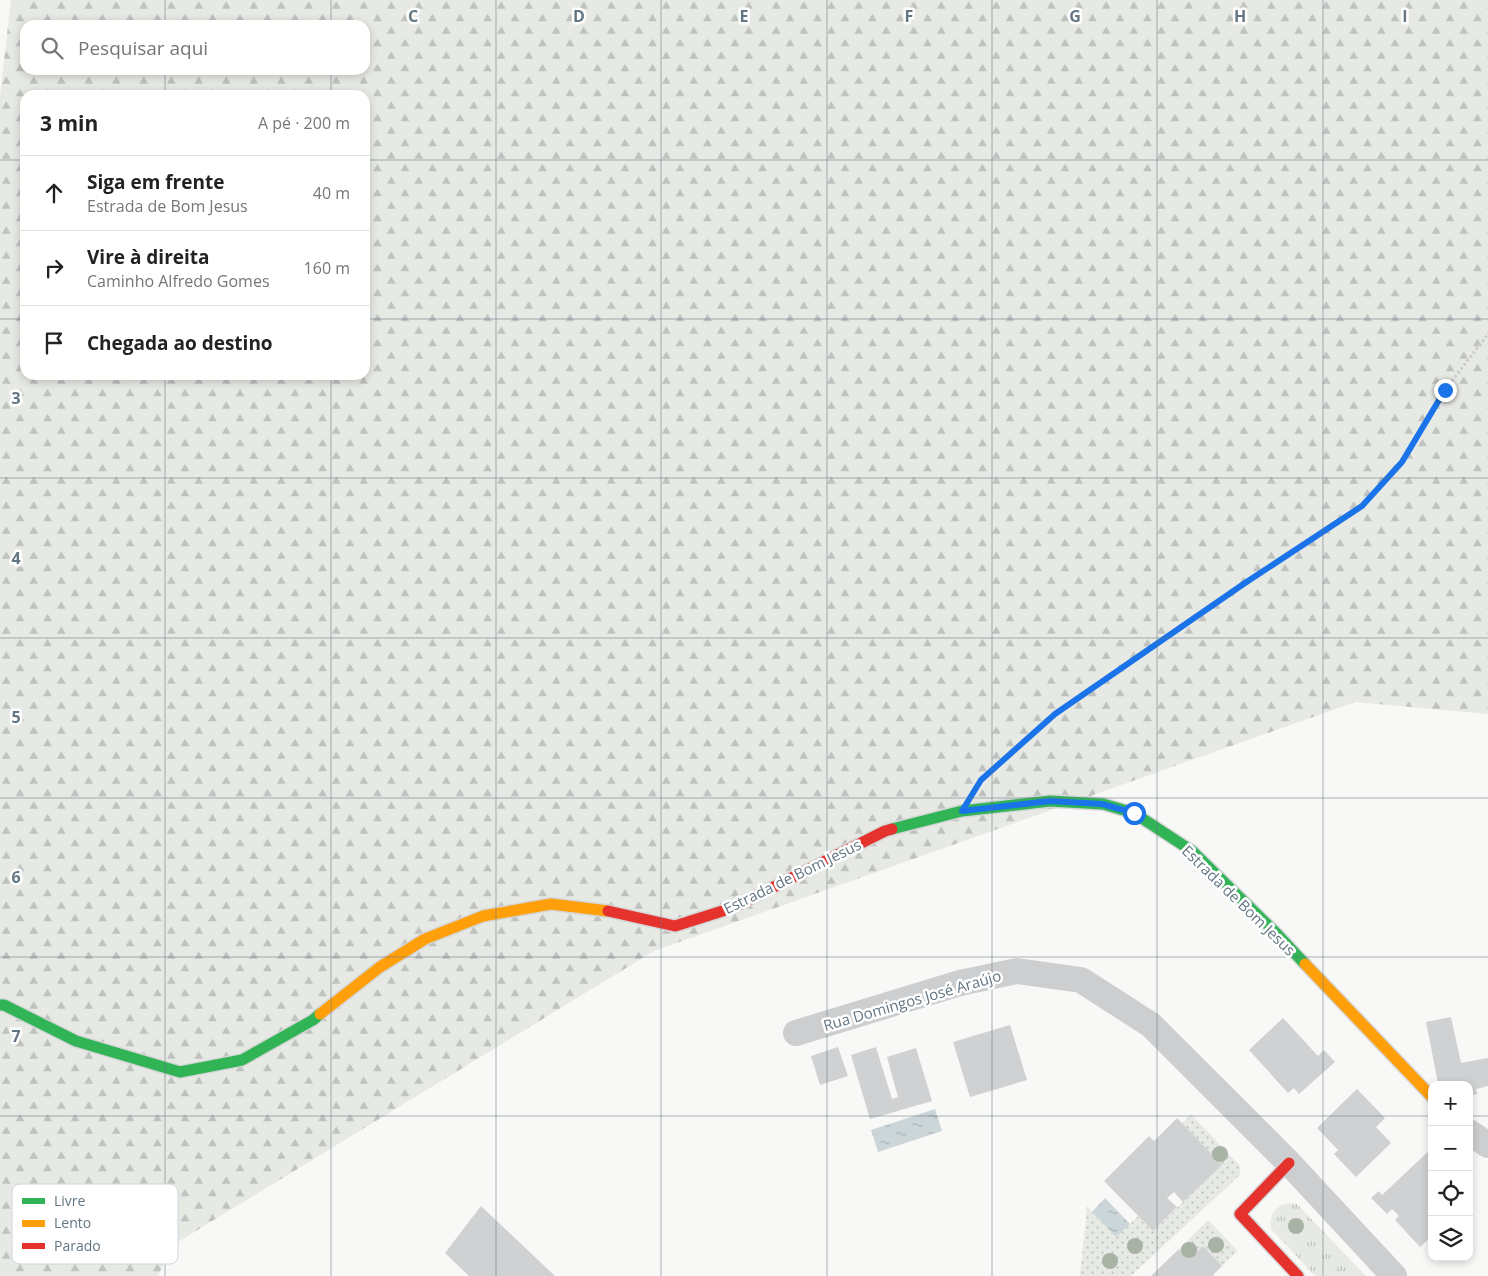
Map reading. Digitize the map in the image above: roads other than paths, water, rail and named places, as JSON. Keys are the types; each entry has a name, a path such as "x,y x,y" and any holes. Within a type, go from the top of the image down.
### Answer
{"street":[{"name":"Estrada de Bom Jesus","path":"0,1005 4,1005 76,1041 180,1072 242,1060 313,1020 380,967 424,939 483,916 551,904 617,912 675,926 732,908 885,831 962,811 1050,801 1102,804 1134,813 1192,851 1276,933 1428,1093"},
{"name":"Rua Domingos José Araújo","path":"796,1033 960,983 1017,971 1081,980 1150,1025 1289,1163 1394,1276"},
{"path":"1473,1135 1488,1145"},
{"path":"1289,1163 1240,1214 1298,1276"}],"water":[{"path":"935,1109 942,1131 878,1152 871,1130"},
{"path":"1105,1198 1130,1224 1116,1237 1092,1212"}]}
